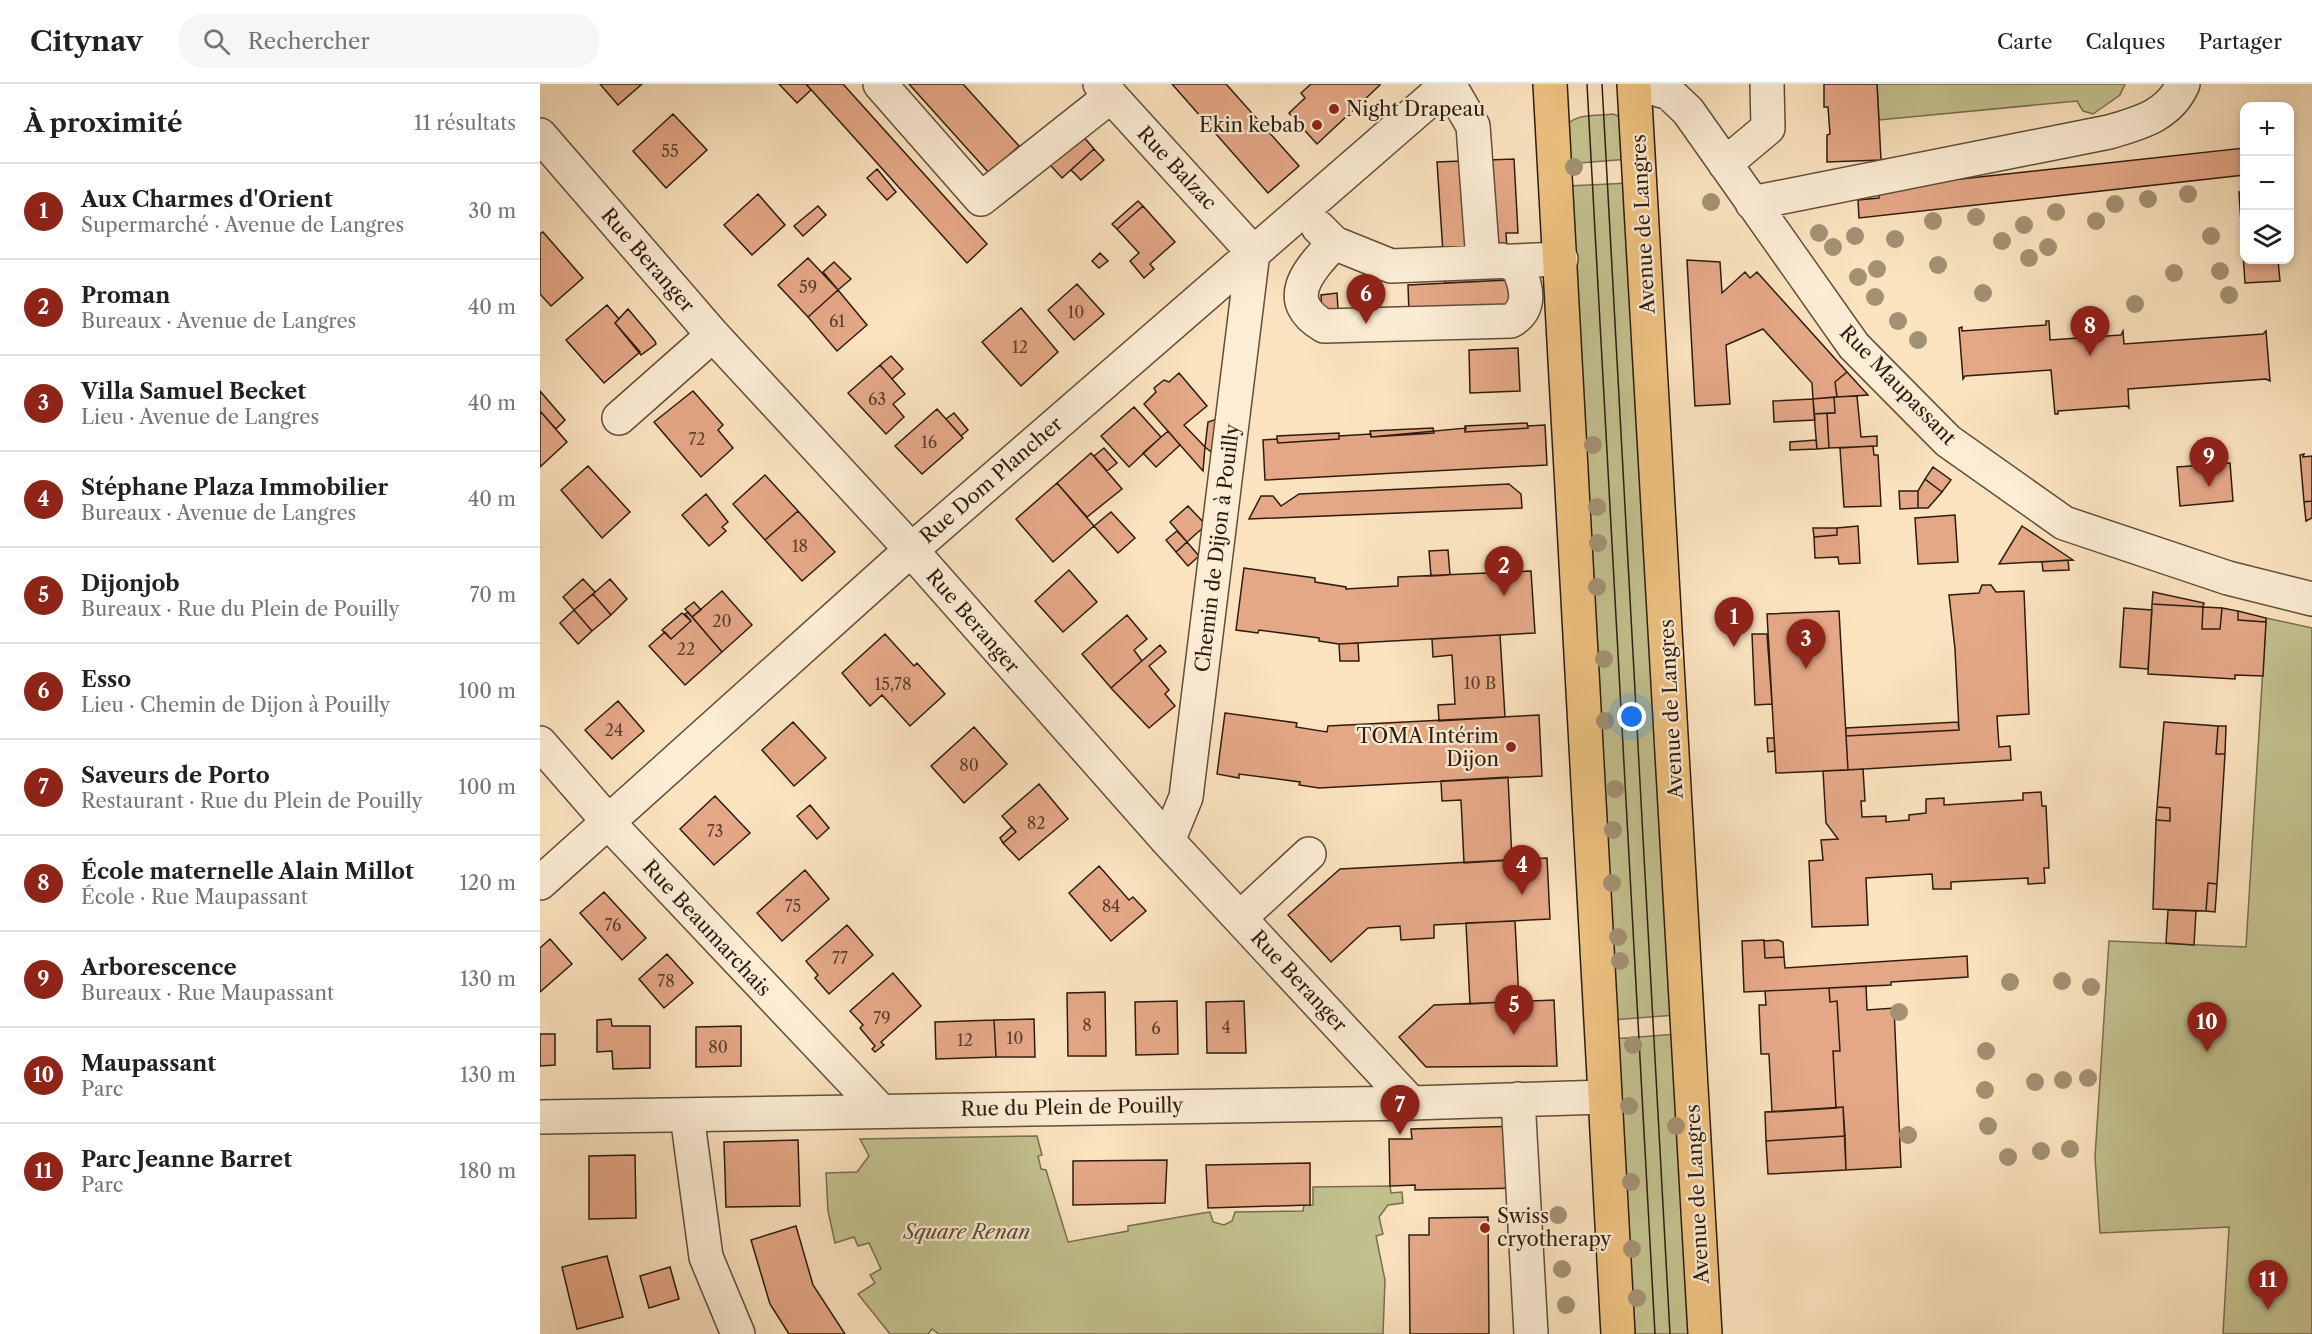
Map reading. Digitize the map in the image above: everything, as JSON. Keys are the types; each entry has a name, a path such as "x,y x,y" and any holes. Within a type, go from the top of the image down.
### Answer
{"main road":[{"path":"1550,84 1618,1334"},
{"name":"Avenue de Langres","path":"1636,84 1705,1334"}],"street":[{"path":"880,84 981,199 1105,90"},
{"path":"1448,84 1473,126 1492,260"},
{"name":"Rue Dom Plancher","path":"540,883 911,551 1448,84"},
{"name":"Rue Maupassant","path":"1636,84 1669,93 1688,111 1854,346 1948,441 2064,523 2228,578 2312,599"},
{"path":"1725,164 1768,128 1767,84"},
{"path":"1752,203 2109,132 2152,119 2178,97 2183,84"},
{"name":"Rue Balzac","path":"1105,90 1254,252"},
{"name":"Rue Beranger","path":"540,135 713,335 911,551 1168,841 1411,1103"},
{"path":"1302,211 1334,243 1391,266 1492,260 1561,259"},
{"path":"1334,243 1311,269 1302,288 1303,305 1309,317 1324,326 1511,321 1521,315 1526,304 1525,284 1518,267 1492,260"},
{"name":"Chemin de Dijon à Pouilly","path":"1168,841 1186,797 1254,252"},
{"path":"619,418 713,335"},
{"name":"Rue Beaumarchais","path":"540,743 608,823 879,1109"},
{"path":"1240,918 1309,854"},
{"name":"Rue du Plein de Pouilly","path":"540,1117 879,1109 1411,1103 1604,1097"},
{"path":"1518,1099 1531,1334"},
{"path":"687,1115 705,1257 738,1334"}],"green space":[{"path":"1877,84 2125,84 2120,95 2093,114 2083,111 2077,101 1879,120"},
{"path":"1613,114 1621,117 1629,159 1568,164 1567,125 1576,118"},
{"path":"1630,183 1676,1015 1612,1020 1568,186"},
{"path":"2266,618 2312,628 2312,1334 2223,1334 2229,1227 2100,1233 2095,1157 2109,941 2246,947"},
{"path":"1677,1034 1695,1334 1630,1334 1613,1039"},
{"name":"Square Renan","path":"1037,1136 1042,1155 1038,1156 1041,1169 1046,1170 1068,1242 1128,1231 1128,1226 1210,1212 1213,1222 1224,1225 1232,1221 1235,1212 1303,1211 1304,1205 1313,1205 1313,1187 1390,1186 1391,1193 1402,1192 1403,1203 1388,1205 1379,1217 1383,1234 1376,1236 1385,1280 1383,1334 939,1334 932,1329 928,1334 890,1334 858,1294 875,1283 870,1275 881,1269 869,1243 858,1246 854,1237 835,1243 828,1211 826,1173 857,1172 869,1156 860,1139"}],"building":[{"path":"600,84 642,84 618,105"},
{"path":"779,84 806,84 811,90 797,103"},
{"path":"806,84 843,84 987,244 967,263"},
{"path":"909,84 963,84 1019,146 989,173"},
{"path":"1172,84 1226,84 1299,166 1268,193"},
{"path":"1311,84 1380,85 1317,144 1289,113 1305,98 1301,93"},
{"path":"1824,84 1877,84 1881,160 1827,162 1827,135 1830,134 1828,107 1824,107"},
{"path":"673,114 707,150 666,188 633,151"},
{"path":"1076,128 1094,149 1062,178 1043,157"},
{"path":"2240,148 2240,175 1859,218 1858,200 1879,198 1879,188"},
{"path":"1094,149 1104,160 1081,180 1071,170"},
{"path":"1514,159 1518,233 1506,233 1509,280 1445,283 1437,162"},
{"path":"877,169 896,192 887,200 867,178"},
{"path":"758,194 785,225 752,255 724,225"},
{"path":"1138,201 1143,206 1117,229 1112,224"},
{"path":"818,206 826,215 803,236 794,226"},
{"path":"1143,206 1175,242 1150,264 1154,269 1144,278 1130,261 1139,253 1117,229"},
{"path":"543,232 583,278 551,306 540,294 540,234"},
{"path":"1100,253 1108,261 1099,268 1092,261"},
{"path":"808,258 838,290 808,317 778,285"},
{"path":"1687,260 1720,262 1722,293 1745,272 1750,278 1757,272 1847,372 1835,382 1837,397 1813,399 1812,383 1763,329 1726,345 1730,404 1695,406"},
{"path":"834,262 851,279 838,290 823,272"},
{"path":"2244,264 2278,264 2280,281 2245,283"},
{"path":"1509,280 1510,309 1409,313 1408,285"},
{"path":"1077,284 1104,314 1074,340 1048,310"},
{"path":"838,290 867,325 837,351 808,317"},
{"path":"1337,293 1338,309 1322,311 1321,295"},
{"path":"607,305 619,319 615,323 640,352 604,383 566,340"},
{"path":"1021,308 1058,352 1021,386 982,342"},
{"path":"628,309 656,344 641,355 615,323"},
{"path":"2046,321 2049,321 2050,340 2121,335 2123,331 2124,344 2263,334 2266,331 2270,381 2266,379 2128,389 2129,408 2127,406 2058,411 2058,414 2055,414 2051,370 1965,376 1963,379 1959,328 1962,327 1962,331 2046,325"},
{"path":"1518,348 1520,391 1470,393 1469,350"},
{"path":"891,356 903,369 892,379 880,365"},
{"path":"880,365 905,394 893,404 904,417 886,434 848,393"},
{"path":"1847,372 1868,395 1837,397 1835,382"},
{"path":"1179,373 1207,406 1184,425 1205,447 1203,471 1144,404 1156,392 1154,388 1164,380 1169,382"},
{"path":"540,391 565,420 556,429 540,411"},
{"path":"693,391 723,425 718,430 733,448 701,477 654,422"},
{"path":"1857,396 1861,437 1877,436 1877,446 1829,448 1827,413 1835,413 1834,397"},
{"path":"1834,397 1835,413 1814,414 1813,399"},
{"path":"1813,399 1815,420 1774,422 1773,401"},
{"path":"1134,407 1161,437 1129,467 1101,436"},
{"path":"937,409 963,438 922,474 895,446"},
{"path":"540,411 567,442 540,467"},
{"path":"954,413 968,430 961,436 946,419"},
{"path":"1827,413 1829,448 1817,449 1814,414"},
{"path":"1220,418 1215,455 1205,447 1208,422"},
{"path":"1527,423 1528,428 1465,432 1465,426"},
{"path":"1545,425 1547,465 1265,480 1263,440 1277,439 1278,443 1339,439 1339,436 1371,434 1371,437 1466,428 1465,432"},
{"path":"1433,428 1434,433 1371,437 1370,431"},
{"path":"1168,431 1180,445 1156,467 1143,453"},
{"path":"1339,433 1339,439 1278,443 1277,439 1277,436"},
{"path":"1816,440 1817,449 1790,450 1790,442"},
{"path":"1873,446 1874,455 1878,455 1881,506 1844,507 1840,448"},
{"path":"1104,448 1117,463 1107,471 1094,456"},
{"path":"1091,453 1122,489 1087,517 1057,483"},
{"path":"2304,454 2303,457 2312,456 2312,501 2304,502 2300,455"},
{"path":"2230,463 2233,501 2180,506 2177,467"},
{"path":"588,466 630,512 602,538 561,490"},
{"path":"1933,467 1951,480 1942,492 1925,479"},
{"path":"765,475 798,511 765,540 733,504"},
{"path":"1925,479 1942,492 1928,508 1918,508 1918,491"},
{"path":"1057,483 1094,526 1053,562 1016,519"},
{"path":"1509,484 1521,494 1522,508 1249,519 1261,496 1273,496 1281,506 1299,494"},
{"path":"1899,491 1918,491 1918,508 1900,509"},
{"path":"706,494 728,522 722,527 726,531 709,546 682,515"},
{"path":"2312,501 2312,518 2306,521 2304,502"},
{"path":"1188,506 1206,525 1187,542 1170,522"},
{"path":"798,511 835,552 802,581 765,540"},
{"path":"1111,512 1135,538 1118,553 1094,526"},
{"path":"1955,515 1958,562 1918,564 1915,518"},
{"path":"1858,526 1860,563 1839,564 1838,557 1815,558 1814,537 1837,535 1837,528"},
{"path":"2022,526 2073,560 1999,564"},
{"path":"1813,528 1837,528 1837,535 1814,537"},
{"path":"1177,531 1187,542 1176,552 1166,540"},
{"path":"1187,542 1199,556 1188,566 1176,552"},
{"path":"1448,550 1450,575 1431,576 1429,551"},
{"path":"2068,560 2069,570 2043,571 2042,562"},
{"path":"1244,568 1315,578 1315,582 1346,587 1346,589 1398,586 1398,577 1531,571 1535,633 1339,644 1319,641 1319,638 1259,630 1258,633 1236,630"},
{"path":"1069,570 1097,602 1063,632 1035,601"},
{"path":"583,579 595,592 574,610 563,597"},
{"path":"610,579 627,599 611,615 593,594"},
{"path":"1982,585 1991,585 1996,592 2024,591 2029,714 1997,716 1999,747 2010,746 2011,760 1848,770 1846,736 1959,730 1955,649 1949,595 1979,593"},
{"path":"722,591 752,625 722,652 692,617"},
{"path":"2153,592 2204,603 2203,607 2152,604"},
{"path":"593,594 611,615 592,631 574,610"},
{"path":"694,602 701,610 692,617 685,609"},
{"path":"2152,604 2203,607 2202,629 2220,629 2222,608 2238,611 2238,620 2266,622 2263,676 2235,675 2235,679 2148,674"},
{"path":"2203,607 2222,608 2220,629 2202,629"},
{"path":"2124,608 2152,610 2148,669 2120,667"},
{"path":"574,610 592,631 578,644 560,623"},
{"path":"1839,611 1848,770 1776,773 1767,614"},
{"path":"2238,611 2266,618 2266,622 2238,620"},
{"path":"688,612 722,652 685,685 649,646 665,632 671,639 691,621 685,614"},
{"path":"682,613 691,621 671,639 662,630"},
{"path":"1127,615 1147,639 1134,650 1142,661 1111,688 1082,654"},
{"path":"885,634 914,666 917,663 945,694 910,726 882,695 870,706 842,673"},
{"path":"1752,634 1767,634 1772,704 1755,705"},
{"path":"1500,635 1505,717 1439,721 1438,705 1455,704 1452,655 1433,657 1432,639"},
{"path":"1358,643 1359,661 1340,661 1339,644"},
{"path":"1160,645 1166,652 1149,666 1169,690 1165,694 1175,706 1149,728 1111,688"},
{"path":"618,701 644,731 612,759 585,730"},
{"path":"1225,713 1297,723 1296,727 1327,732 1328,726 1539,715 1542,776 1319,788 1299,785 1300,782 1239,774 1239,778 1217,774"},
{"path":"793,722 826,758 794,786 762,750"},
{"path":"1958,722 1959,730 1846,736 1846,728"},
{"path":"2164,722 2218,726 2216,754 2225,754 2217,884 2208,883 2206,911 2153,909 2156,820 2170,821 2170,808 2157,807"},
{"path":"2218,726 2226,726 2225,754 2216,754"},
{"path":"974,727 1007,764 964,803 931,766"},
{"path":"1767,738 1774,738 1775,751 1768,752"},
{"path":"1863,769 1865,801 1861,801 1862,817 1886,816 1886,822 1909,820 1909,815 1926,813 1926,799 1944,798 1944,805 2023,800 2023,793 2041,792 2042,806 2046,806 2049,868 2044,868 2045,883 2028,884 2028,878 1951,882 1951,889 1933,889 1932,874 1866,878 1868,925 1812,927 1809,861 1823,860 1821,840 1838,839 1826,823 1823,771"},
{"path":"1508,777 1512,860 1464,863 1461,800 1442,801 1441,781"},
{"path":"1039,784 1068,819 1019,860 1003,843 1016,832 1002,816"},
{"path":"715,796 750,833 714,865 680,829"},
{"path":"810,805 829,828 817,839 797,816"},
{"path":"2157,807 2170,808 2170,821 2156,820"},
{"path":"1012,827 1016,832 1003,843 1000,838"},
{"path":"1547,858 1550,919 1434,925 1434,938 1401,940 1400,926 1368,928 1331,962 1288,915 1340,869"},
{"path":"1099,866 1129,900 1133,897 1146,911 1111,941 1069,893"},
{"path":"805,870 829,899 782,941 757,913"},
{"path":"2208,883 2217,884 2215,912 2206,911"},
{"path":"604,892 646,938 622,960 580,913"},
{"path":"2168,910 2196,911 2194,945 2166,943"},
{"path":"1515,921 1519,1001 1470,1004 1466,923"},
{"path":"847,925 873,955 829,994 815,978 818,975 806,961"},
{"path":"550,939 572,964 540,992 540,948"},
{"path":"1764,940 1765,958 1784,957 1785,968 1967,956 1968,977 1891,982 1891,985 1744,992 1742,941"},
{"path":"1764,941 1783,942 1784,957 1765,958"},
{"path":"667,954 693,983 664,1008 639,979"},
{"path":"893,973 921,1006 881,1042 884,1045 875,1052 872,1049 875,1046 860,1028 863,1025 850,1011"},
{"path":"1866,986 1867,1010 1894,1008 1901,1167 1846,1170 1843,1107 1836,1108 1833,1051 1840,1051 1837,1001 1830,1002 1829,988"},
{"path":"1829,988 1830,1002 1837,1001 1840,1051 1833,1051 1836,1108 1772,1112 1769,1054 1761,1054 1759,1005 1766,1005 1765,991"},
{"path":"1105,992 1106,1056 1068,1056 1067,993"},
{"path":"1554,1000 1557,1066 1426,1067 1399,1037 1434,1005"},
{"path":"1177,1001 1178,1054 1136,1055 1135,1002"},
{"path":"1244,1001 1246,1053 1207,1053 1206,1002"},
{"path":"611,1019 612,1026 650,1026 650,1068 613,1069 612,1051 597,1052 597,1020"},
{"path":"1034,1019 1035,1057 996,1057 994,1020"},
{"path":"994,1020 996,1057 936,1059 935,1022"},
{"path":"741,1026 741,1066 696,1067 696,1027"},
{"path":"540,1034 555,1034 555,1065 540,1066"},
{"path":"1843,1107 1845,1136 1766,1141 1765,1112"},
{"path":"1522,1126 1522,1188 1415,1190 1415,1185 1390,1186 1389,1139 1412,1139 1411,1129"},
{"path":"1845,1136 1846,1170 1768,1174 1766,1141"},
{"path":"798,1140 800,1206 726,1207 724,1142"},
{"path":"635,1155 636,1218 589,1219 589,1156"},
{"path":"1167,1160 1165,1203 1073,1205 1073,1161"},
{"path":"1310,1163 1310,1205 1208,1208 1206,1165"},
{"path":"1488,1217 1489,1334 1410,1334 1409,1235 1429,1235 1429,1218"},
{"path":"796,1226 813,1285 845,1334 789,1334 770,1304 751,1240"},
{"path":"607,1256 623,1317 577,1329 562,1267"},
{"path":"670,1267 679,1299 649,1308 640,1276"}],"tram line":[{"path":"1587,84 1655,1334"},
{"path":"1602,84 1670,1334"}],"place":[{"name":"Night Drapeau","path":"1334,109"},
{"name":"Ekin kebab","path":"1317,125"},
{"name":"Esso","path":"1366,324"},
{"name":"École maternelle Alain Millot","path":"2090,356"},
{"name":"Arborescence","path":"2209,487"},
{"name":"Proman","path":"1504,596"},
{"name":"Aux Charmes d'Orient","path":"1734,647"},
{"name":"Villa Samuel Becket","path":"1806,669"},
{"name":"TOMA Intérim Dijon","path":"1511,747"},
{"name":"Stéphane Plaza Immobilier","path":"1522,895"},
{"name":"Dijonjob","path":"1514,1035"},
{"name":"Maupassant","path":"2207,1052"},
{"name":"Saveurs de Porto","path":"1400,1135"},
{"name":"Swiss cryotherapy","path":"1485,1228"},
{"name":"Parc Jeanne Barret","path":"2268,1310"}]}
